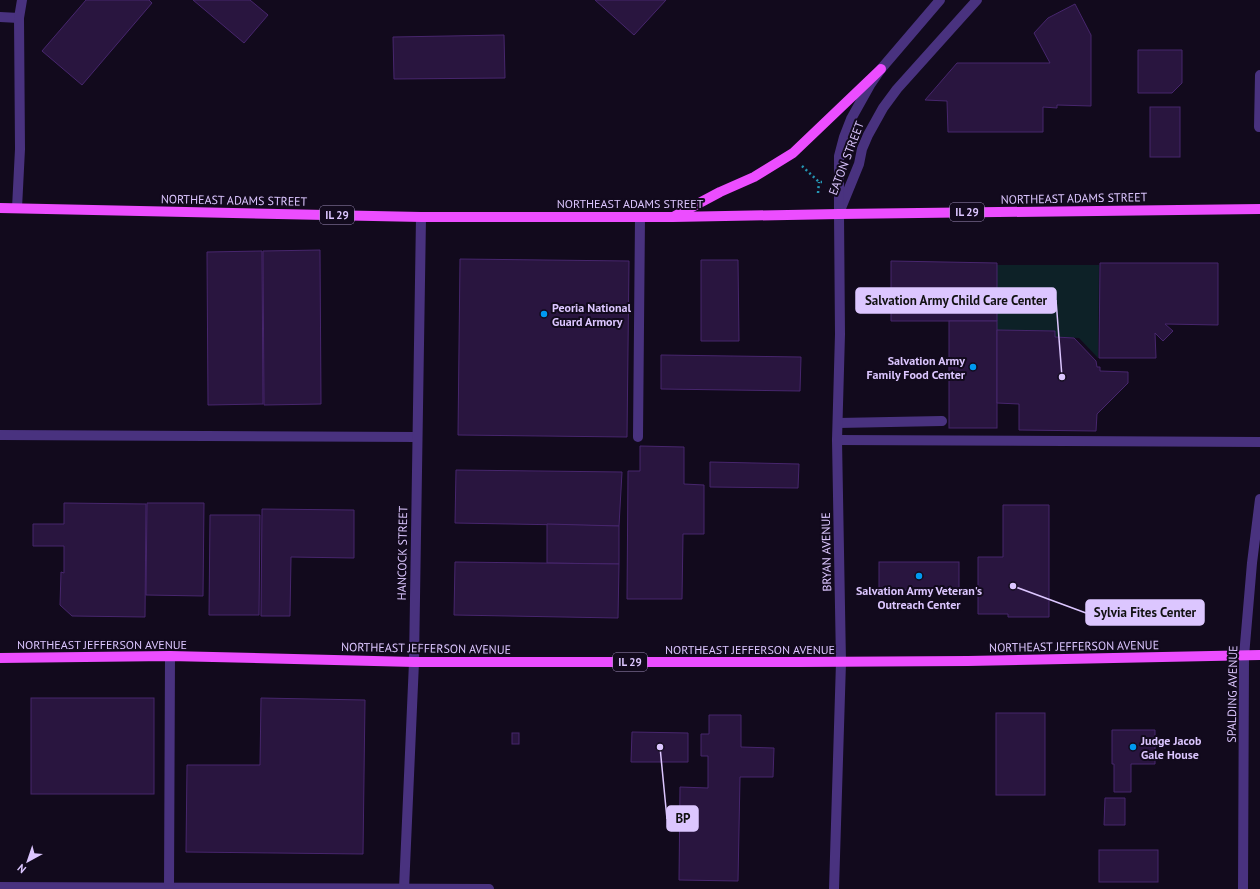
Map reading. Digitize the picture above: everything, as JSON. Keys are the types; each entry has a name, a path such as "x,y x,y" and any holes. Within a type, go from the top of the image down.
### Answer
{"main road":[{"path":"673,217 720,192 754,177 793,153 881,69"},
{"name":"NORTHEAST ADAMS STREET","path":"0,208 421,217 673,217 1260,209"},
{"name":"NORTHEAST JEFFERSON AVENUE","path":"0,658 170,656 414,662 841,662 1260,655"}],"street":[{"path":"17,208 20,149 20,18 22,0"},
{"name":"EATON STREET","path":"839,214 840,156 850,119 881,69 940,0"},
{"name":"EATON STREET","path":"839,214 859,164 862,150 868,135 883,108 902,84 977,0"},
{"path":"0,18 20,18"},
{"path":"1259,127 1260,75"},
{"name":"BRYAN AVENUE","path":"834,889 841,662 837,440 840,334 839,214"},
{"name":"HANCOCK STREET","path":"404,889 414,662 421,217"},
{"path":"638,437 640,217"},
{"path":"838,423 942,421"},
{"path":"0,435 417,437"},
{"path":"837,440 1260,442"},
{"name":"SPALDING AVENUE","path":"1243,889 1244,656 1252,563 1260,499"},
{"path":"169,888 170,656"},
{"path":"0,887 488,889"}],"path":[{"path":"799,163 819,182 818,193"}],"shaded area":[{"path":"997,265 1099,265 1098,358 1079,338 1055,337 1055,331 997,330"}],"building":[{"path":"86,0 149,0 152,3 82,85 42,51"},
{"path":"193,0 250,0 268,15 244,43"},
{"path":"595,0 666,0 634,35"},
{"path":"1075,4 1091,35 1091,106 1057,105 1057,108 1043,107 1043,132 948,132 947,101 925,100 957,63 1050,63 1034,33 1048,18"},
{"path":"504,35 505,78 394,79 393,37"},
{"path":"1138,50 1182,50 1182,83 1172,93 1138,93"},
{"path":"1150,107 1180,107 1180,157 1150,157"},
{"path":"320,250 321,404 264,405 263,251"},
{"path":"262,251 263,404 208,405 207,252"},
{"name":"Peoria National Guard Armory","path":"460,259 629,261 627,437 458,435"},
{"path":"701,260 738,260 739,341 701,341"},
{"path":"891,261 997,263 997,321 891,321"},
{"path":"1100,263 1218,263 1218,325 1165,324 1173,331 1163,341 1155,333 1156,358 1099,358"},
{"name":"Salvation Army Family Food Center","path":"949,321 997,321 997,428 949,428"},
{"path":"997,330 1055,331 1055,337 1074,338 1096,361 1097,367 1100,367 1100,371 1128,372 1128,383 1097,414 1096,431 1019,430 1019,404 997,403"},
{"path":"661,355 801,357 800,391 661,389"},
{"path":"640,446 684,447 684,484 704,485 704,534 683,534 682,599 627,599 628,471 640,471"},
{"path":"710,462 799,464 798,488 710,487"},
{"path":"456,470 622,472 619,526 455,523"},
{"path":"64,503 146,504 145,617 72,616 60,605 61,572 64,573 64,546 33,546 33,524 64,524"},
{"path":"147,503 204,503 203,596 146,595"},
{"path":"1003,505 1049,505 1049,617 1008,617 1008,614 978,614 978,557 1003,557"},
{"path":"262,509 354,510 354,558 291,557 290,616 261,616"},
{"path":"210,515 260,515 259,615 209,615"},
{"path":"547,524 619,526 619,564 547,563"},
{"path":"455,562 619,564 618,618 454,615"},
{"name":"Salvation Army Veteran's Outreach Center","path":"879,562 959,562 959,590 879,590"},
{"path":"31,698 154,698 154,794 31,794"},
{"path":"261,698 365,700 363,854 186,852 187,765 260,765"},
{"path":"996,713 1045,713 1045,795 996,795"},
{"path":"709,715 741,715 741,747 774,748 773,777 740,777 738,881 679,880 680,787 708,788 708,756 701,756 701,734 709,734"},
{"name":"Judge Jacob Gale House","path":"1112,730 1155,730 1155,764 1131,764 1131,792 1114,792"},
{"path":"632,732 688,733 688,762 631,762"},
{"path":"512,733 519,733 519,744 512,744"},
{"path":"1105,798 1125,798 1125,825 1104,825"},
{"path":"1099,850 1158,850 1158,882 1099,882"}],"place":[{"name":"Peoria National Guard Armory","path":"544,314"},
{"name":"Salvation Army Family Food Center","path":"973,367"},
{"name":"Salvation Army Child Care Center","path":"1062,377"},
{"name":"Salvation Army Veteran's Outreach Center","path":"919,576"},
{"name":"Sylvia Fites Center","path":"1013,586"},
{"name":"BP","path":"660,747"},
{"name":"Judge Jacob Gale House","path":"1133,747"}]}
